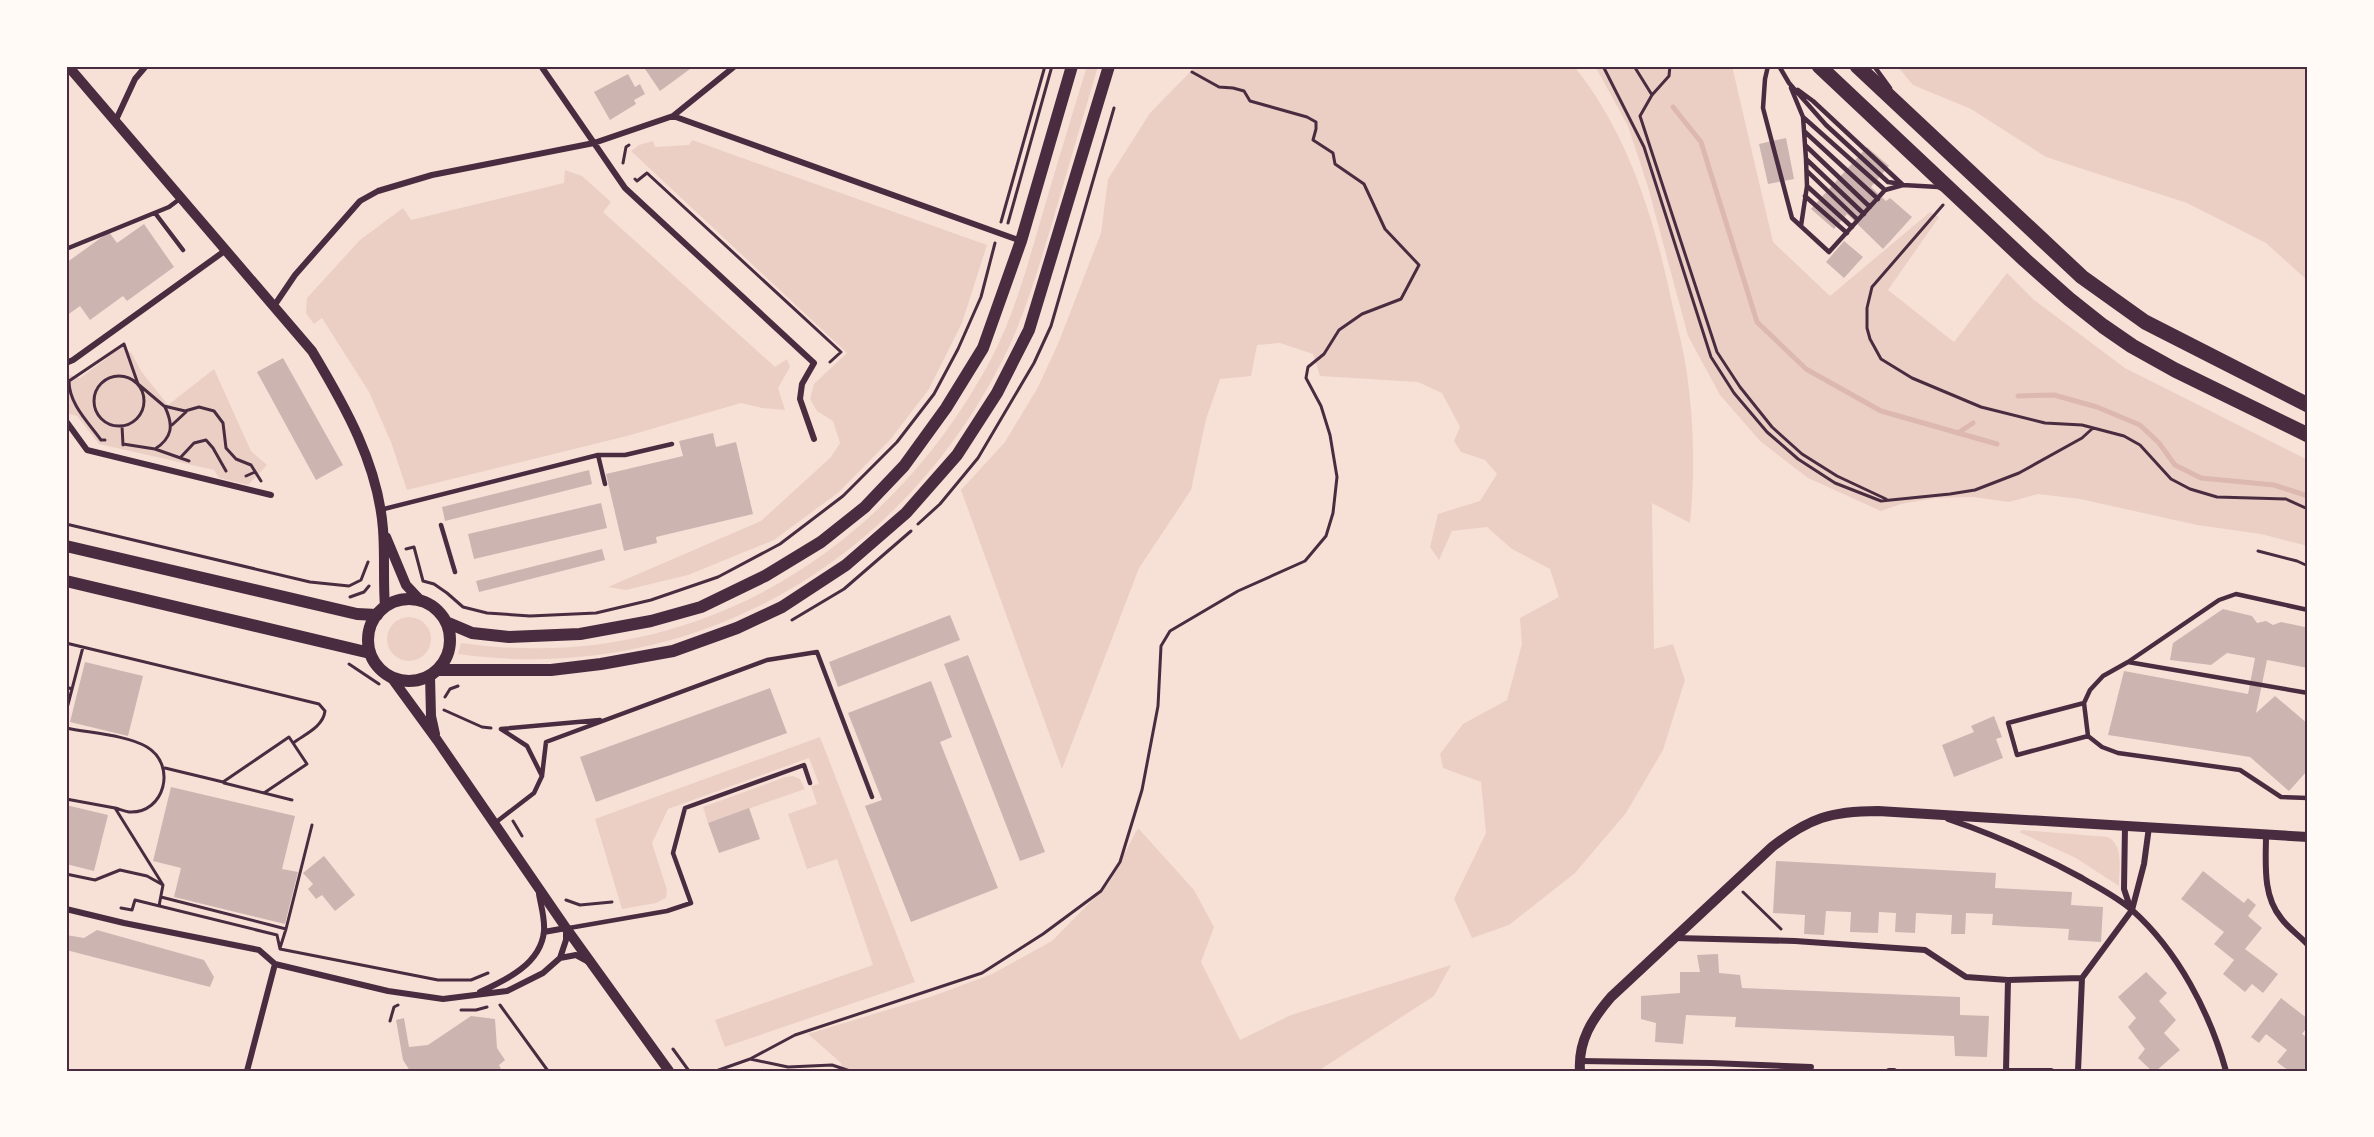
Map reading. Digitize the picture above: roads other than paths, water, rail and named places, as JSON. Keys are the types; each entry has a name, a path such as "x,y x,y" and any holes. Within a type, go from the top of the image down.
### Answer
{"main road":[{"path":"66,546 357,614 381,611 402,600 421,601 431,606 446,622 472,633 509,637 580,634 651,621 701,608 765,576 821,542 865,507 904,466 946,408 983,348 1021,241 1072,66"},
{"path":"381,611 370,627 368,640 370,653 387,682 410,682 434,673 551,670 673,651 737,628 782,607 846,565 906,513 957,455 997,393 1029,330 1109,66"},
{"path":"1819,66 2068,299 2132,346 2308,435"},
{"path":"1857,66 2042,242 2082,277 2118,304 2181,341 2308,405"},
{"path":"66,581 370,653"},
{"path":"434,673 448,652 449,632 446,622"}],"street":[{"path":"68,66 312,351 344,405 375,483 380,510 383,528 381,611"},
{"path":"115,123 135,79 146,66"},
{"path":"541,66 625,188 814,363 802,384 800,399 814,439"},
{"path":"274,306 295,275 360,201 378,191 432,175 594,143 673,116 735,66"},
{"path":"673,116 1000,236 1021,241"},
{"path":"66,363 226,250"},
{"path":"66,421 87,450 271,495"},
{"path":"383,528 406,585 421,601"},
{"path":"434,673 431,716 437,740"},
{"path":"387,682 437,740 537,887 669,1071"},
{"path":"1811,1067 1711,1063 1580,1066 1584,1036 1595,1016 1611,997 1733,882 1792,831 1829,814 1878,811 2308,837"},
{"path":"1936,815 1997,835 2044,857 2132,910 2160,940 2192,987 2220,1047 2226,1071"},
{"path":"2125,826 2124,889 2132,910"},
{"path":"2078,1071 2082,978 2132,910 2144,864 2149,827"},
{"path":"2266,834 2266,879 2271,902 2281,918 2308,945"},
{"path":"474,994 505,980 533,959 544,932 543,913 537,887"},
{"path":"66,909 259,950 275,964 388,991 443,999 507,992 543,973 560,958 566,940 566,928"},
{"path":"544,932 566,928"},
{"path":"1675,938 1795,941 1924,950 1966,976 2008,980 2082,978"},
{"path":"560,958 576,955 592,965"},
{"path":"247,1071 275,964"},
{"path":"2008,980 2006,1071 2051,1071"},
{"path":"1711,1063 1711,1071"}],"lane":[{"path":"1768,66 1764,79 1763,108 1792,218 1829,252 1885,190 1903,185"},
{"path":"1779,66 1789,83 1803,117 1807,186 1801,226"},
{"path":"1874,66 1911,117"},
{"path":"1789,83 1826,125 1888,182 1938,187 1962,200"},
{"path":"1789,83 1813,101 1903,185"},
{"path":"1803,117 1885,190"},
{"path":"1804,131 1878,199"},
{"path":"1805,145 1870,207"},
{"path":"1806,159 1863,214"},
{"path":"1807,171 1858,220"},
{"path":"1807,186 1852,227"},
{"path":"1806,196 1847,233"},
{"path":"66,249 169,207 181,198"},
{"path":"155,213 183,250"},
{"path":"380,510 598,455 625,456 672,444"},
{"path":"598,455 605,484"},
{"path":"441,525 455,572"},
{"path":"2308,610 2236,594 2219,600 2128,662 2103,676 2090,690 2084,703 2088,736 2102,747 2118,753 2240,770 2281,797 2308,798"},
{"path":"495,823 534,793 542,776 546,742 767,660 817,652 872,797"},
{"path":"2128,662 2308,693"},
{"path":"2084,703 2008,723 2017,755 2088,736"},
{"path":"542,776 527,746 501,729 605,720"},
{"path":"566,928 667,911 691,903 673,853 685,808 804,765 810,783"}],"waterway":[{"path":"1673,107 1701,142 1757,322 1806,369 1881,411 1997,444"},
{"path":"2018,396 2054,395 2097,407 2140,425 2159,443 2175,465 2201,478 2274,485 2308,496"},
{"path":"1958,433 1973,423"}]}
